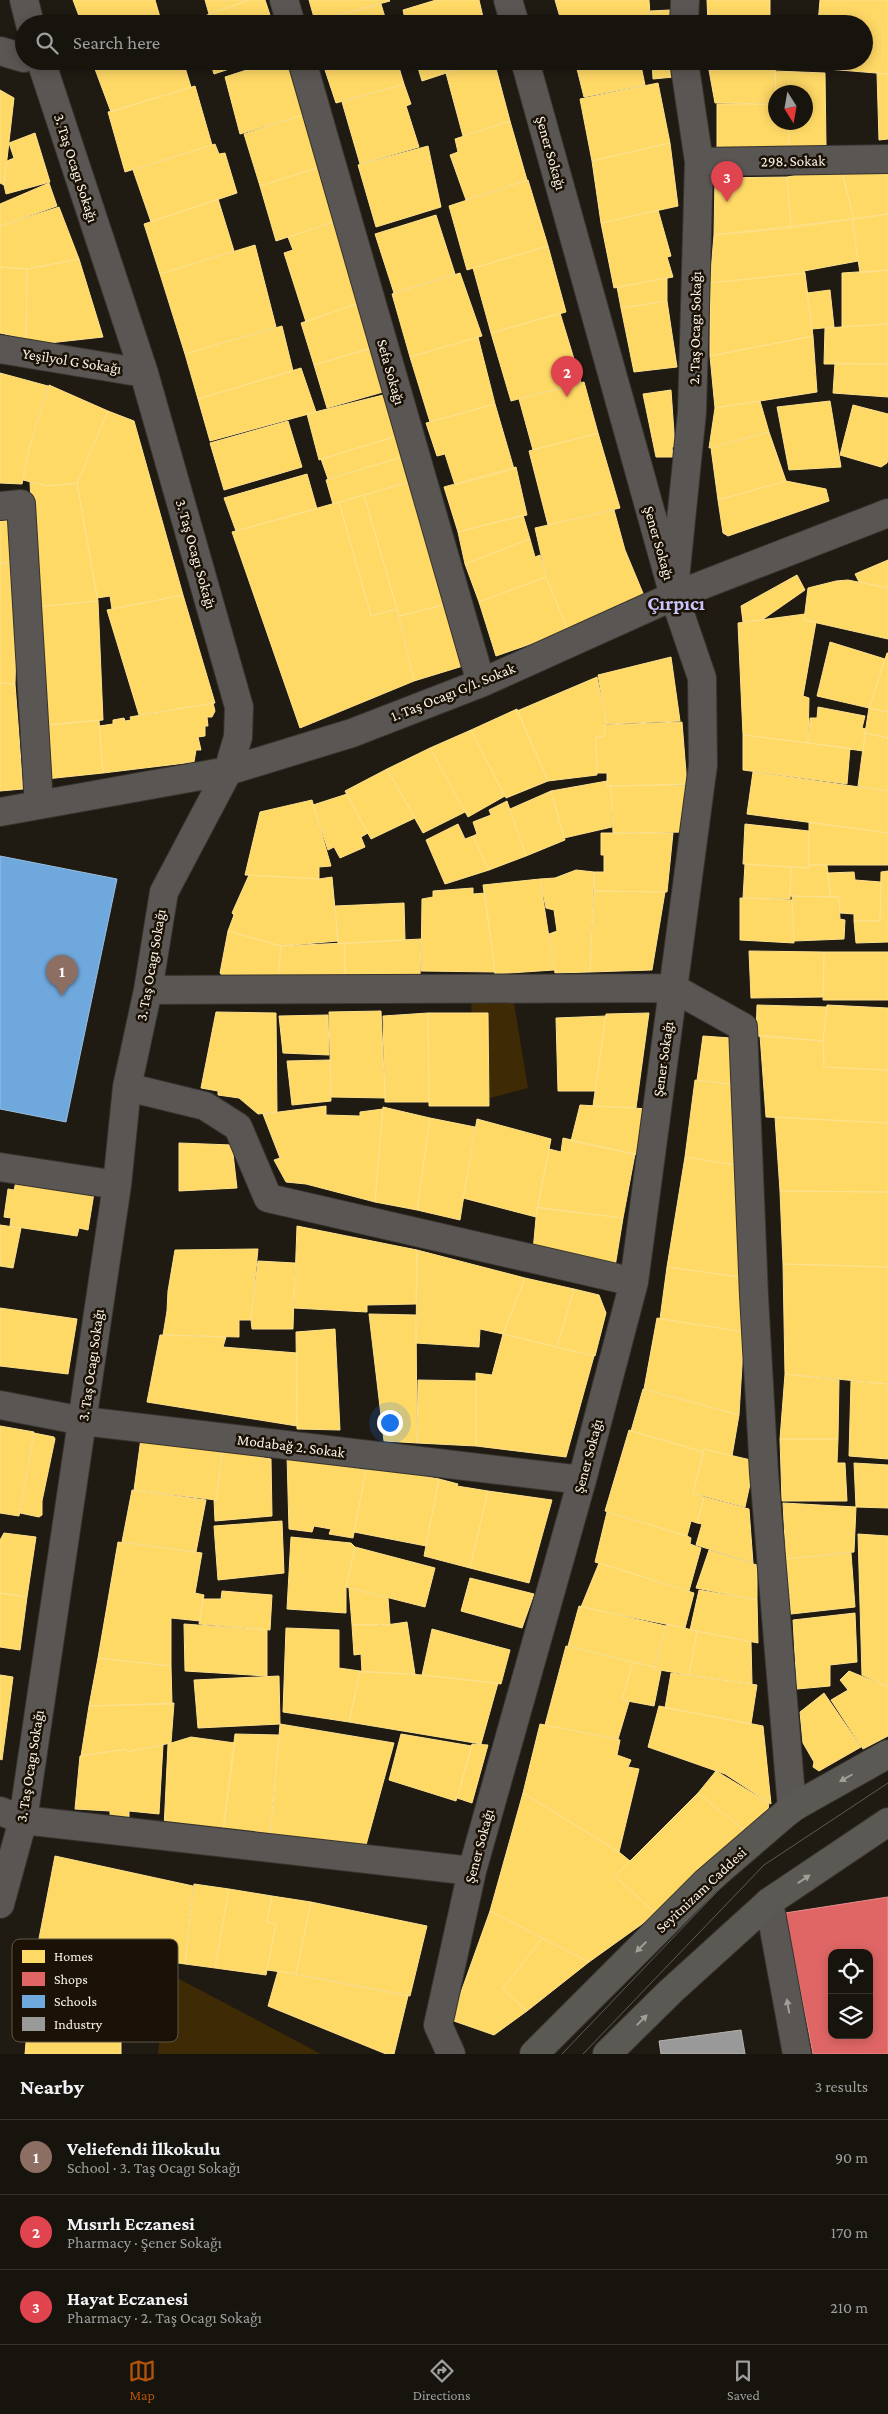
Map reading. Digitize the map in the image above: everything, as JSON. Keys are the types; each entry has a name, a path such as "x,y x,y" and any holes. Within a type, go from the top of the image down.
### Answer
{"main road":[{"name":"Seyitnizam Caddesi","path":"534,2054 706,1882 792,1808 888,1754"},
{"path":"607,2054 671,1991 769,1902 888,1822"}],"street":[{"path":"24,0 28,15"},
{"path":"284,0 288,15"},
{"path":"508,0 512,15"},
{"path":"684,15 685,0"},
{"path":"0,51 15,55"},
{"name":"3. Taş Ocagı Sokağı","path":"0,1904 11,1816 83,1421 117,1185 127,1087 148,990 164,892 228,771 238,737 239,707 144,373 38,70"},
{"name":"Sefa Sokağı","path":"305,70 481,683"},
{"name":"Şener Sokağı","path":"451,2054 438,2025 472,1871 582,1480 634,1282 703,765 702,678 674,596 528,70"},
{"name":"2. Taş Ocagı Sokağı","path":"674,596 692,412 699,162 685,70"},
{"name":"298. Sokak","path":"699,162 888,159"},
{"name":"Yeşilyol G Sokağı","path":"0,349 144,373"},
{"path":"0,506 21,504 39,805"},
{"name":"1. Taş Ocagı G/1. Sokak","path":"0,812 228,771 352,733 481,683 674,596 888,513"},
{"path":"148,990 673,988 743,1026 763,1464 792,1808"},
{"path":"127,1087 205,1106 238,1127 268,1198 634,1282"},
{"path":"0,1167 117,1185"},
{"name":"Modabağ 2. Sokak","path":"0,1405 83,1421 582,1480"},
{"path":"11,1816 472,1871"},
{"path":"769,1902 797,2054"}],"shaded area":[{"path":"472,991 512,991 528,1088 468,1104"},
{"path":"178,1978 321,2054 158,2054 159,2042 178,2042"}],"building: Homes":[{"path":"73,0 155,0 159,15 79,15"},
{"path":"205,0 249,0 209,14"},
{"path":"249,0 265,0 270,15 207,15"},
{"path":"309,0 390,1 338,15 313,15"},
{"path":"436,0 479,0 483,15 404,15 403,10"},
{"path":"555,0 649,0 650,15 559,15"},
{"path":"707,0 770,0 770,15 708,15"},
{"path":"820,0 888,0 888,74 839,70 873,70 873,15 819,15"},
{"path":"381,4 384,15 338,15"},
{"path":"670,10 670,15 650,15 650,11"},
{"path":"95,70 186,70 191,87 111,112"},
{"path":"213,70 226,70 214,74"},
{"path":"246,70 298,70 310,113 240,134 225,77"},
{"path":"325,70 400,70 404,84 336,103"},
{"path":"419,70 456,70 422,81"},
{"path":"455,70 496,70 510,121 463,136 446,73"},
{"path":"577,70 642,70 645,85 584,97"},
{"path":"652,70 674,70 674,77 653,79"},
{"path":"709,70 775,70 775,85 768,85 768,104 715,103"},
{"path":"775,71 825,73 826,145 789,148 788,130 813,130 813,85 776,85"},
{"path":"877,73 888,74 888,139 879,140"},
{"path":"658,83 670,143 592,161 580,99"},
{"path":"404,84 411,104 406,106 419,147 360,164 342,102"},
{"path":"195,86 212,145 125,172 108,112"},
{"path":"0,90 14,98 4,185 0,183"},
{"path":"717,104 768,104 768,130 788,130 789,148 717,149"},
{"path":"303,115 319,167 260,186 244,134"},
{"path":"510,121 527,180 466,200 450,155 458,152 455,139"},
{"path":"35,133 50,182 6,194 4,185 7,161 14,158 9,143"},
{"path":"670,143 678,206 601,223 592,161"},
{"path":"215,144 219,154 225,153 237,193 151,222 133,170"},
{"path":"428,146 441,207 376,227 358,165"},
{"path":"888,165 888,214 854,219 842,173"},
{"path":"319,167 336,221 276,241 260,186"},
{"path":"841,167 854,219 791,228 787,177"},
{"path":"787,177 791,228 714,235 715,178"},
{"path":"528,180 548,246 467,270 449,206"},
{"path":"49,183 57,206 0,226 0,204"},
{"path":"218,199 234,251 160,274 144,224"},
{"path":"59,207 79,259 27,269 0,267 0,226"},
{"path":"658,210 671,256 667,257 673,277 614,288 601,223"},
{"path":"888,214 888,270 860,273 852,219"},
{"path":"436,215 455,274 394,293 375,234"},
{"path":"852,219 858,261 804,271 805,273 710,283 714,235"},
{"path":"340,220 359,303 306,322 284,253 293,250 288,237"},
{"path":"255,245 276,327 185,354 160,274"},
{"path":"548,246 566,312 491,333 473,268"},
{"path":"79,259 103,337 49,343 26,339 27,269"},
{"path":"0,267 27,269 26,339 0,333"},
{"path":"888,270 888,324 842,327 842,273"},
{"path":"460,273 482,336 410,357 392,294"},
{"path":"805,273 813,336 710,356 710,283"},
{"path":"667,278 667,301 621,308 617,287"},
{"path":"830,290 834,327 812,329 807,293"},
{"path":"667,301 677,367 634,372 621,308"},
{"path":"359,303 373,348 314,365 301,323"},
{"path":"560,313 581,382 511,401 491,333"},
{"path":"888,324 888,364 824,364 825,328"},
{"path":"282,326 293,371 198,399 185,354"},
{"path":"813,336 817,392 715,408 710,356"},
{"path":"478,337 495,404 430,422 410,357"},
{"path":"377,346 390,390 327,408 314,365"},
{"path":"835,363 888,364 888,397 833,393"},
{"path":"301,368 316,412 210,441 198,399"},
{"path":"0,373 48,386 30,445 22,484 0,483"},
{"path":"584,382 598,433 533,450 519,399"},
{"path":"49,385 108,411 77,483 47,486 23,480 30,445"},
{"path":"671,390 675,447 672,447 673,457 656,457 643,394"},
{"path":"391,393 400,435 319,460 307,414"},
{"path":"760,401 769,432 709,448 715,408"},
{"path":"830,401 841,467 789,470 777,407"},
{"path":"495,404 514,469 455,485 445,454 437,456 426,423"},
{"path":"853,405 888,414 888,458 887,463 881,467 840,455"},
{"path":"108,411 134,421 183,595 112,609 110,596 97,598 77,483"},
{"path":"288,421 302,467 224,490 210,443"},
{"path":"769,432 786,481 718,500 711,448"},
{"path":"598,433 620,508 548,525 529,451"},
{"path":"400,435 406,456 328,479 321,459"},
{"path":"408,455 416,480 333,504 326,480"},
{"path":"516,467 527,515 458,532 444,487"},
{"path":"307,474 317,509 236,531 224,498"},
{"path":"417,480 447,604 399,616 364,495"},
{"path":"786,481 826,489 829,501 728,536 723,533 718,500"},
{"path":"30,482 47,486 77,483 98,601 36,607"},
{"path":"364,495 397,609 371,616 339,502"},
{"path":"339,502 371,616 397,609 414,681 300,728 232,532"},
{"path":"614,510 625,550 645,598 568,631 546,577 535,528"},
{"path":"523,515 530,539 465,564 458,532"},
{"path":"15,520 16,563 0,563 0,521"},
{"path":"530,539 535,557 540,555 546,577 479,602 465,564"},
{"path":"888,560 888,588 859,582 855,574"},
{"path":"0,563 18,564 15,684 0,683"},
{"path":"797,575 805,590 762,620 743,622 741,606"},
{"path":"546,577 568,631 496,656 479,602"},
{"path":"848,580 888,588 888,639 804,620 808,588"},
{"path":"183,595 215,703 139,715 107,610"},
{"path":"98,601 103,720 41,726 35,607"},
{"path":"447,604 463,666 414,681 399,616"},
{"path":"805,614 804,620 816,622 803,696 809,698 808,743 743,735 738,623"},
{"path":"830,642 885,659 869,708 817,696"},
{"path":"888,653 888,712 869,708"},
{"path":"671,657 680,721 607,724 598,675"},
{"path":"597,677 607,724 604,725 605,736 596,737 597,775 548,781 517,711"},
{"path":"0,683 15,684 23,789 0,791"},
{"path":"213,703 215,711 212,717 207,717 208,726 205,726 205,736 198,737 201,750 196,750 194,762 103,773 99,726 113,724 113,720 124,718 125,721 131,720 130,717"},
{"path":"818,707 865,716 862,728 866,729 863,751 808,743 810,718 817,718"},
{"path":"869,708 888,712 888,738 865,733"},
{"path":"517,709 548,781 506,798 471,730"},
{"path":"99,720 103,773 46,779 43,725"},
{"path":"682,722 687,785 607,786 607,773 597,773 596,737 605,736 604,725"},
{"path":"471,730 505,796 468,817 430,748"},
{"path":"865,733 888,738 888,791 858,786"},
{"path":"743,735 850,748 847,784 743,770"},
{"path":"430,748 465,812 423,833 387,769"},
{"path":"387,769 415,818 371,839 345,791"},
{"path":"753,772 888,791 888,833 747,814"},
{"path":"607,781 607,786 611,786 612,827 564,838 551,791"},
{"path":"686,784 688,832 613,833 611,786"},
{"path":"551,791 565,840 526,856 510,809"},
{"path":"347,794 368,833 361,837 365,847 340,858 334,847 328,850 313,805"},
{"path":"312,800 331,866 319,867 319,879 245,875 260,812"},
{"path":"507,801 526,856 489,870 473,836 477,834 473,822 491,815 489,810"},
{"path":"809,822 888,833 888,865 809,865"},
{"path":"458,824 465,839 473,836 489,870 445,884 426,840"},
{"path":"745,824 809,831 809,868 743,864"},
{"path":"601,833 673,833 667,892 594,891 594,872 604,872 604,855 601,855"},
{"path":"745,864 791,867 790,899 743,898"},
{"path":"809,865 827,865 831,897 790,896 791,867 809,868"},
{"path":"576,870 594,872 590,972 555,973 549,934 557,931 554,910 546,908 540,879 555,878"},
{"path":"888,871 888,942 856,943 854,921 880,921 881,872"},
{"path":"854,872 855,880 881,882 880,921 854,921 854,914 840,913 839,897 831,897 827,873"},
{"path":"249,875 319,879 332,877 338,941 281,946 228,931 234,915 232,913"},
{"path":"540,879 554,970 495,974 483,885"},
{"path":"473,888 473,894 485,893 495,972 421,971 422,899 433,897 433,891"},
{"path":"594,891 665,892 652,970 590,972"},
{"path":"792,896 839,897 840,919 845,920 844,939 794,941"},
{"path":"740,898 792,900 794,943 740,940"},
{"path":"404,903 405,940 338,944 335,906"},
{"path":"228,931 281,946 278,979 226,980 220,973"},
{"path":"421,939 420,976 345,975 345,943"},
{"path":"345,943 345,977 278,976 281,946"},
{"path":"749,951 824,952 823,997 751,998"},
{"path":"824,952 888,952 888,1000 823,1000"},
{"path":"757,1005 827,1007 823,1041 756,1036"},
{"path":"827,1005 888,1008 888,1070 824,1067 823,1041"},
{"path":"381,1011 385,1098 331,1097 329,1012"},
{"path":"216,1012 276,1013 277,1112 258,1114 239,1098 218,1095 218,1091 201,1088"},
{"path":"428,1013 429,1102 385,1102 383,1016"},
{"path":"428,1013 488,1013 489,1106 429,1106"},
{"path":"649,1013 636,1108 593,1106 606,1014"},
{"path":"328,1015 329,1055 283,1053 279,1016"},
{"path":"606,1016 595,1091 558,1091 556,1018"},
{"path":"760,1035 823,1041 824,1067 888,1070 888,1123 766,1117"},
{"path":"703,1036 731,1038 737,1085 697,1080"},
{"path":"330,1060 331,1101 292,1105 287,1061"},
{"path":"695,1080 737,1085 742,1166 685,1157"},
{"path":"580,1105 650,1109 642,1156 571,1141"},
{"path":"326,1106 326,1115 360,1116 360,1112 383,1109 375,1202 306,1184 286,1182 274,1160 280,1158 263,1114"},
{"path":"383,1107 430,1118 417,1210 375,1202"},
{"path":"775,1117 888,1123 888,1192 780,1191"},
{"path":"430,1118 475,1127 460,1220 417,1210"},
{"path":"477,1119 551,1139 536,1217 463,1198"},
{"path":"563,1138 635,1154 623,1218 537,1208 549,1149 561,1152"},
{"path":"179,1143 232,1145 237,1188 179,1191"},
{"path":"685,1157 742,1166 748,1278 667,1267"},
{"path":"16,1182 94,1193 88,1230 79,1228 77,1236 10,1226 11,1218 4,1217 8,1189 14,1190"},
{"path":"780,1191 888,1192 888,1267 783,1264"},
{"path":"537,1207 623,1218 614,1273 533,1251"},
{"path":"0,1225 21,1228 13,1268 0,1266"},
{"path":"297,1226 417,1250 416,1304 367,1305 367,1312 294,1308"},
{"path":"258,1249 251,1320 239,1320 239,1337 163,1335 175,1250"},
{"path":"417,1250 525,1278 503,1334 480,1329 479,1347 416,1343"},
{"path":"258,1261 295,1263 293,1329 252,1329 251,1320"},
{"path":"783,1264 888,1267 888,1384 785,1374"},
{"path":"667,1267 748,1278 744,1332 660,1319"},
{"path":"525,1278 574,1289 557,1347 503,1334"},
{"path":"574,1289 599,1295 606,1313 595,1356 557,1347"},
{"path":"0,1308 77,1319 68,1374 0,1366"},
{"path":"369,1314 416,1315 417,1443 384,1441"},
{"path":"657,1318 744,1332 739,1415 644,1389"},
{"path":"335,1329 340,1430 297,1429 296,1332"},
{"path":"503,1334 594,1356 566,1457 476,1446 476,1373 492,1375"},
{"path":"160,1335 226,1337 223,1347 297,1353 297,1426 147,1402"},
{"path":"785,1374 839,1380 838,1439 780,1439"},
{"path":"418,1380 476,1381 476,1446 417,1443"},
{"path":"851,1381 888,1384 888,1459 849,1456"},
{"path":"643,1389 739,1415 732,1456 704,1449 703,1452 631,1431"},
{"path":"0,1426 34,1432 19,1516 0,1513"},
{"path":"629,1430 704,1452 693,1493 704,1497 697,1523 691,1521 687,1536 605,1511"},
{"path":"34,1433 54,1437 55,1439 42,1501 42,1515 39,1517 20,1513"},
{"path":"141,1438 223,1448 216,1500 134,1490"},
{"path":"780,1439 838,1439 837,1463 845,1463 847,1501 782,1501"},
{"path":"704,1449 755,1461 745,1507 693,1493"},
{"path":"223,1450 271,1459 272,1516 215,1521 214,1500 216,1500"},
{"path":"287,1456 366,1470 353,1538 329,1534 331,1529 314,1526 312,1532 289,1529"},
{"path":"854,1463 888,1465 888,1508 856,1507"},
{"path":"367,1465 439,1479 426,1546 354,1532"},
{"path":"439,1479 458,1484 457,1486 488,1491 470,1568 424,1556"},
{"path":"132,1490 206,1500 196,1552 122,1542"},
{"path":"488,1491 552,1500 529,1583 470,1568"},
{"path":"704,1497 749,1509 753,1563 696,1545 702,1524 697,1523"},
{"path":"783,1503 856,1507 854,1552 786,1559"},
{"path":"607,1512 691,1538 690,1544 701,1548 689,1591 595,1562"},
{"path":"282,1521 284,1573 218,1580 214,1526"},
{"path":"4,1533 36,1537 27,1597 0,1593 0,1540"},
{"path":"858,1534 888,1536 888,1687 862,1675"},
{"path":"291,1537 351,1543 355,1547 346,1587 346,1613 287,1609"},
{"path":"118,1542 202,1553 195,1593 204,1595 200,1621 171,1618 171,1666 98,1658"},
{"path":"355,1547 435,1568 425,1607 346,1587"},
{"path":"709,1550 757,1565 757,1600 696,1588"},
{"path":"851,1553 855,1607 791,1614 786,1559"},
{"path":"599,1563 694,1593 685,1628 581,1607"},
{"path":"470,1578 534,1594 522,1628 461,1611"},
{"path":"349,1588 388,1598 390,1625 352,1625"},
{"path":"699,1590 757,1600 758,1643 690,1630"},
{"path":"222,1591 272,1595 270,1630 199,1624 203,1599 221,1599"},
{"path":"0,1593 27,1597 20,1650 0,1647"},
{"path":"579,1606 666,1626 654,1667 568,1646"},
{"path":"855,1613 857,1662 830,1665 830,1686 797,1689 793,1620"},
{"path":"407,1622 415,1674 362,1672 361,1654 354,1655 352,1625 378,1624 379,1626"},
{"path":"184,1624 267,1630 267,1676 185,1671"},
{"path":"667,1624 697,1631 689,1675 654,1669"},
{"path":"286,1628 339,1630 339,1668 360,1671 349,1722 283,1712"},
{"path":"432,1629 510,1650 501,1684 422,1675"},
{"path":"697,1631 751,1642 752,1684 689,1675"},
{"path":"566,1646 633,1662 622,1700 629,1702 618,1739 545,1725"},
{"path":"98,1658 171,1666 172,1704 89,1706"},
{"path":"633,1662 654,1667 654,1669 661,1671 654,1706 622,1700"},
{"path":"360,1671 498,1683 481,1744 349,1722"},
{"path":"849,1671 888,1687 888,1736 863,1749 831,1700 848,1690 840,1680"},
{"path":"671,1673 757,1685 751,1724 665,1708"},
{"path":"0,1675 13,1677 2,1760 0,1759"},
{"path":"279,1676 280,1724 198,1728 194,1680"},
{"path":"824,1693 861,1747 819,1771 813,1767 814,1762 803,1743 800,1712"},
{"path":"174,1703 171,1743 127,1752 126,1749 81,1756 89,1706"},
{"path":"659,1706 763,1726 771,1804 725,1774 648,1747"},
{"path":"280,1724 394,1743 363,1856 270,1842"},
{"path":"540,1724 620,1740 617,1755 631,1760 628,1767 639,1769 619,1852 523,1793"},
{"path":"235,1734 279,1735 269,1846 222,1838"},
{"path":"401,1734 472,1746 456,1801 389,1780"},
{"path":"191,1737 235,1743 222,1839 164,1829 168,1744"},
{"path":"472,1744 488,1745 472,1803 457,1798"},
{"path":"163,1745 159,1814 129,1811 129,1817 110,1817 110,1811 75,1809 80,1756 126,1749 127,1752"},
{"path":"716,1771 769,1803 766,1823 752,1836 698,1793"},
{"path":"523,1793 619,1852 630,1861 615,1876 656,1914 589,1962 490,1911"},
{"path":"698,1793 753,1837 656,1914 615,1876"},
{"path":"55,1856 193,1886 185,1964 178,1963 178,1939 39,1939"},
{"path":"194,1884 229,1889 215,1968 185,1964"},
{"path":"229,1889 272,1896 267,1922 276,1924 266,1975 215,1968"},
{"path":"272,1896 311,1902 296,1974 267,1970 276,1924 267,1922"},
{"path":"311,1902 427,1926 410,1996 296,1974"},
{"path":"490,1911 542,1938 503,1989 527,2011 494,2035 451,2020"},
{"path":"542,1938 589,1962 527,2011 503,1989"},
{"path":"278,1971 408,1996 394,2054 386,2054 268,2006"},
{"path":"26,2042 121,2042 121,2054 25,2054"}],"building: Shops":[{"path":"888,1897 888,2054 813,2054 785,1913"}],"building: Schools":[{"path":"0,856 117,879 66,1122 0,1109"}],"building: Industry":[{"path":"741,2030 745,2054 661,2054 659,2041"}],"tram line":[{"path":"562,2054 752,1855 864,1773 888,1761"},
{"path":"583,2054 764,1865 888,1783"}],"place":[{"name":"Hayat Eczanesi","path":"727,202"},
{"name":"Mısırlı Eczanesi","path":"567,397"},
{"name":"Veliefendi İlkokulu","path":"62,996"}],"district":[{"name":"Çırpıcı","path":"676,603"}]}
